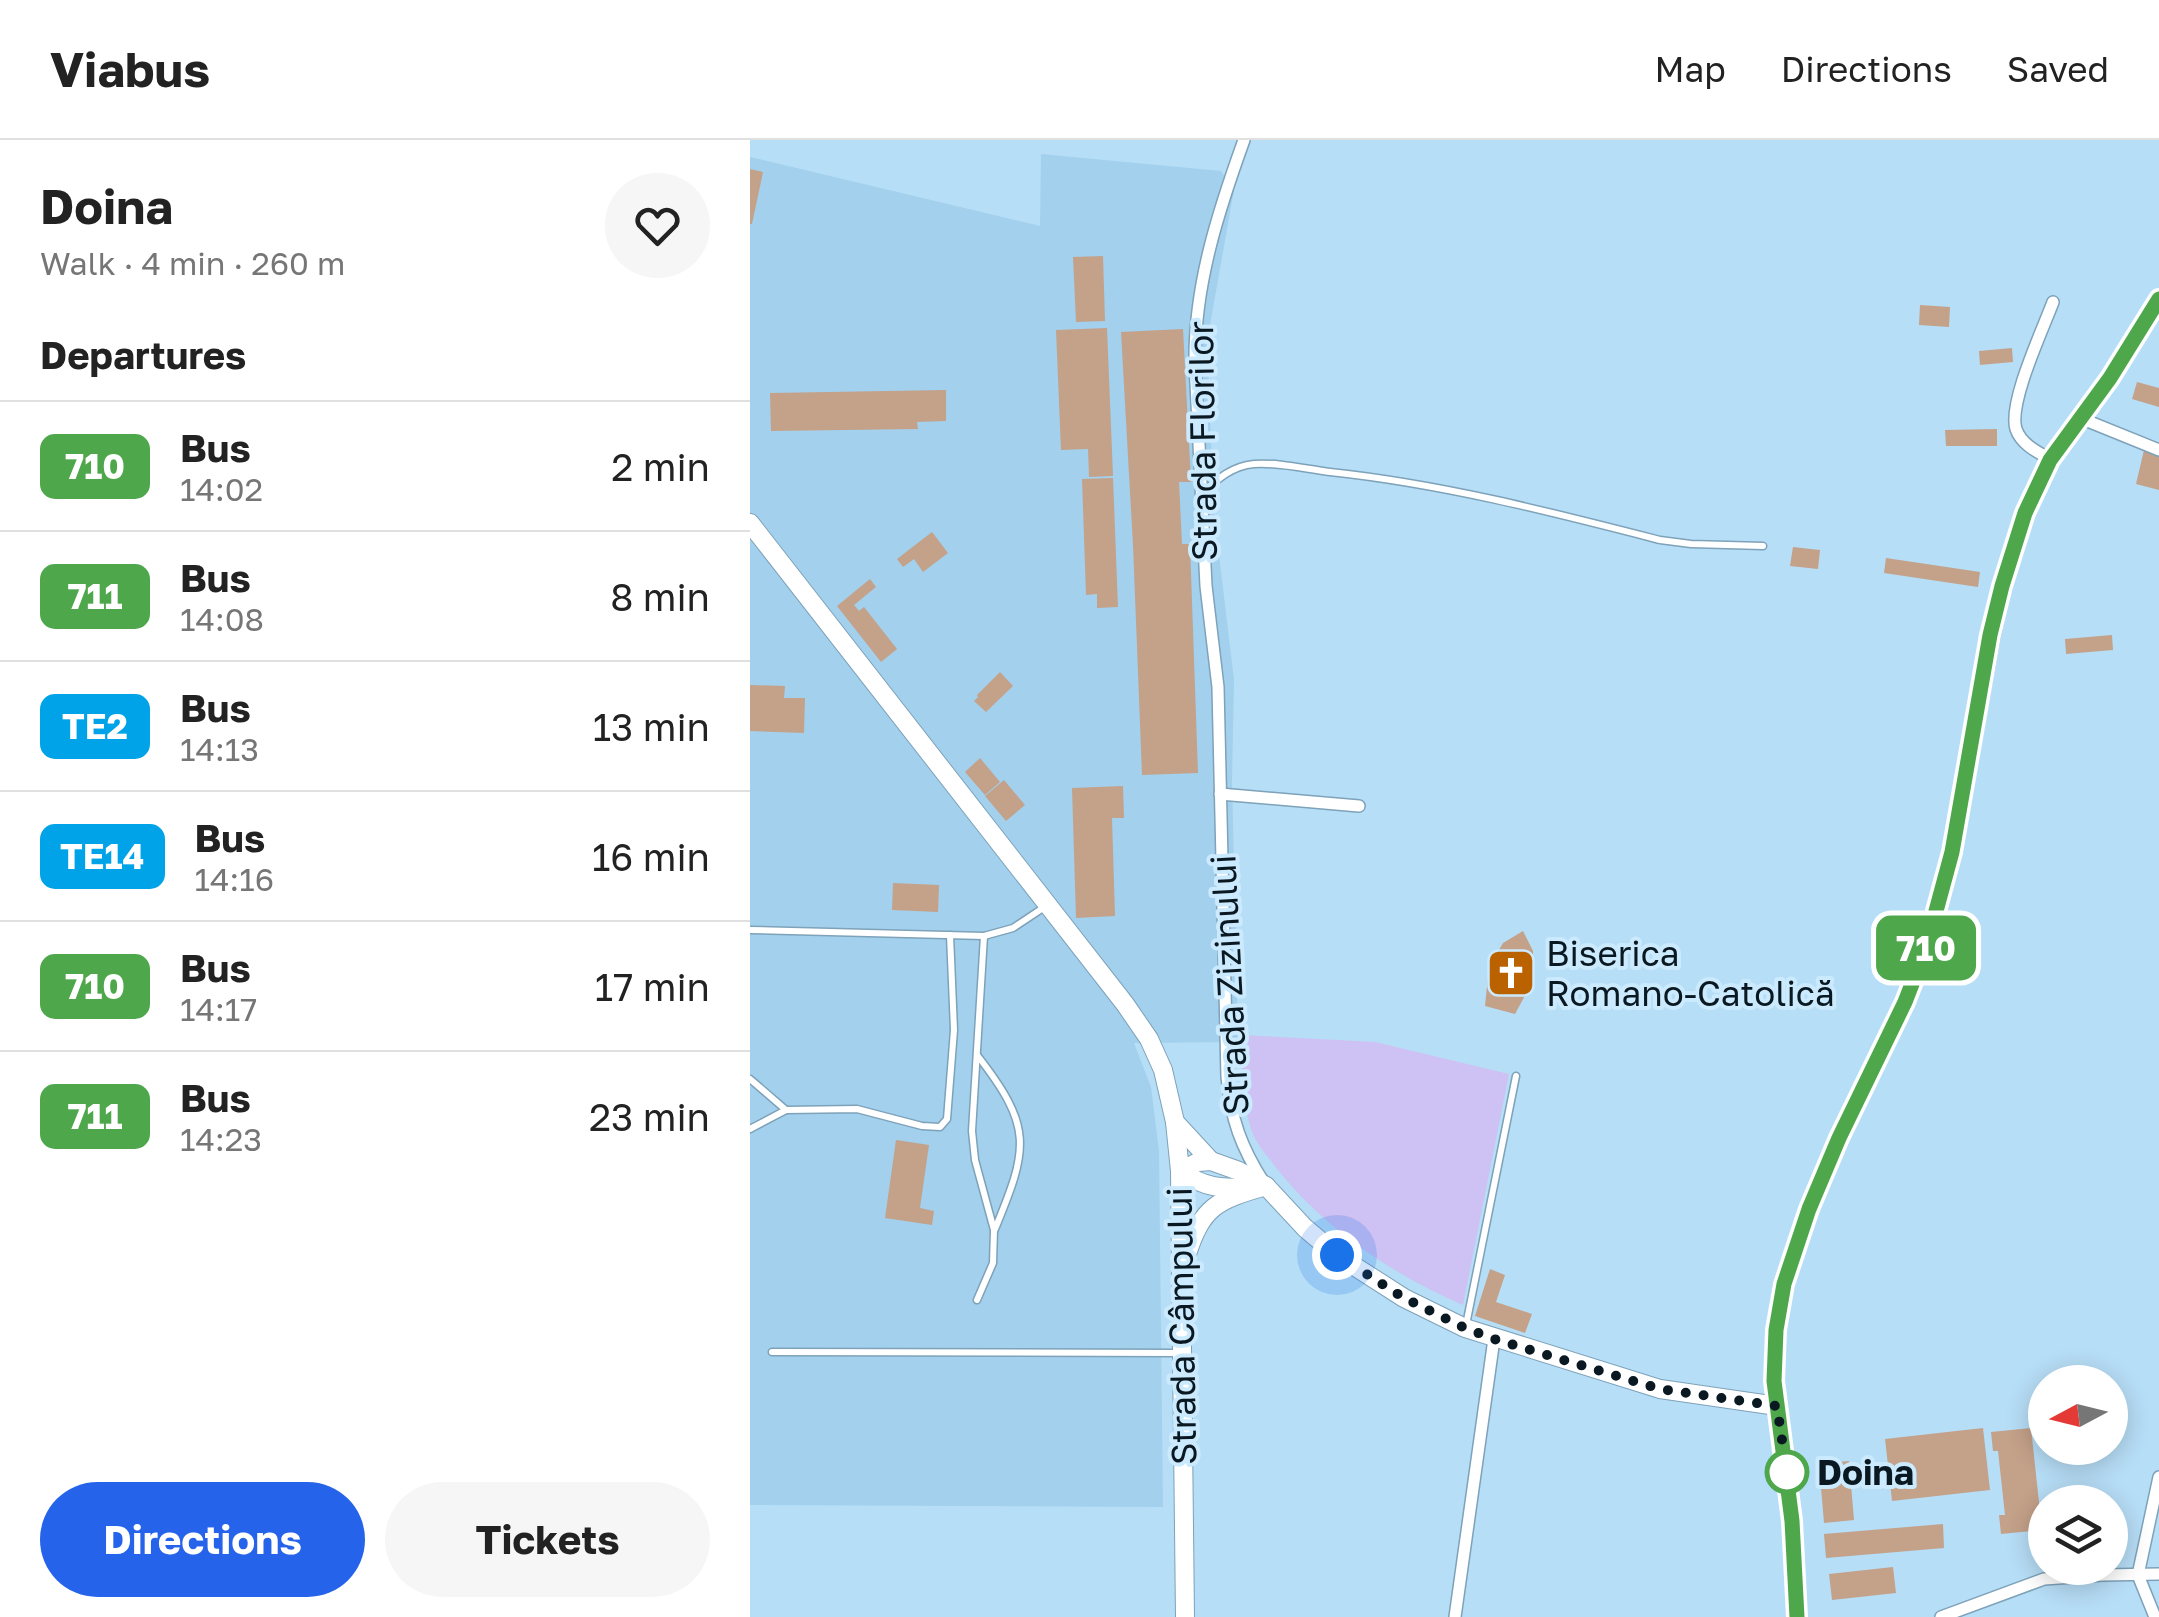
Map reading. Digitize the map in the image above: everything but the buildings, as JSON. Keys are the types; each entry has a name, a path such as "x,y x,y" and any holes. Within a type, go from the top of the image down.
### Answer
{"main road":[{"path":"1797,1617 1792,1521 1774,1355 1778,1309 1788,1270 1839,1138 1905,1002 1926,948 1952,852 1990,635 2025,513 2050,460 2110,378 2159,299"},
{"name":"Strada Câmpului","path":"751,527 1125,1004 1149,1039 1168,1085 1180,1170 1185,1617"},
{"path":"1175,1122 1210,1161"},
{"path":"1210,1161 1266,1186 1215,1188 1197,1183 1180,1170 1210,1161"},
{"path":"1180,1276 1193,1234 1206,1213 1220,1202 1266,1186"},
{"name":"Strada Zizinului","path":"1266,1186 1337,1255 1404,1298 1465,1328 1660,1389 1777,1406"}],"street":[{"name":"Strada Florilor","path":"1218,687 1210,632 1194,332 1217,214 1244,140"},
{"path":"2050,460 2028,446 2014,426 2021,386 2053,302"},
{"path":"2080,418 2159,450"},
{"name":"Strada Zizinului","path":"1218,687 1227,1077 1230,1107 1244,1148 1266,1186"},
{"path":"1220,794 1359,806"},
{"path":"1455,1617 1494,1339"},
{"path":"2155,1617 2138,1575 2159,1477"},
{"path":"1940,1617 2044,1580 2159,1574"}],"lane":[{"path":"1201,495 1218,478 1256,464 1448,489 1532,506 1660,540 1764,546"},
{"path":"750,930 984,936 1013,928 1048,904"},
{"path":"750,1128 786,1110 857,1110 940,1128 947,1120 954,1030 950,935"},
{"path":"977,1300 993,1263 994,1230 975,1160 972,1130 984,936"},
{"path":"977,1054 1004,1090 1018,1122 1021,1149 1012,1186 994,1230"},
{"path":"1465,1328 1516,1076"},
{"path":"750,1079 786,1110"},
{"path":"772,1352 1180,1354"}],"shaded area":[{"path":"1041,154 1221,171 1234,190 1207,342 1214,513 1234,680 1232,781 1238,1042 1134,1043 1151,1087 1159,1151 1163,1507 750,1505 750,157 1040,226"},
{"path":"1241,1035 1375,1042 1509,1074 1463,1305 1410,1279 1360,1247 1314,1209 1274,1165 1257,1142 1249,1122"}],"bus line":[{"name":"710","path":"1797,1617 1792,1521 1774,1381 1778,1309 1784,1284 1809,1209 1839,1138 1905,1002 1926,948 1952,852 1990,635 2025,513 2050,460 2110,378 2159,299"}],"place":[{"name":"Biserica Romano-Catolică","path":"1511,973"},
{"name":"Doina","path":"1787,1472"}],"route":[{"path":"1337,1255 1404,1298 1494,1339 1660,1389 1777,1406 1787,1472"}]}
